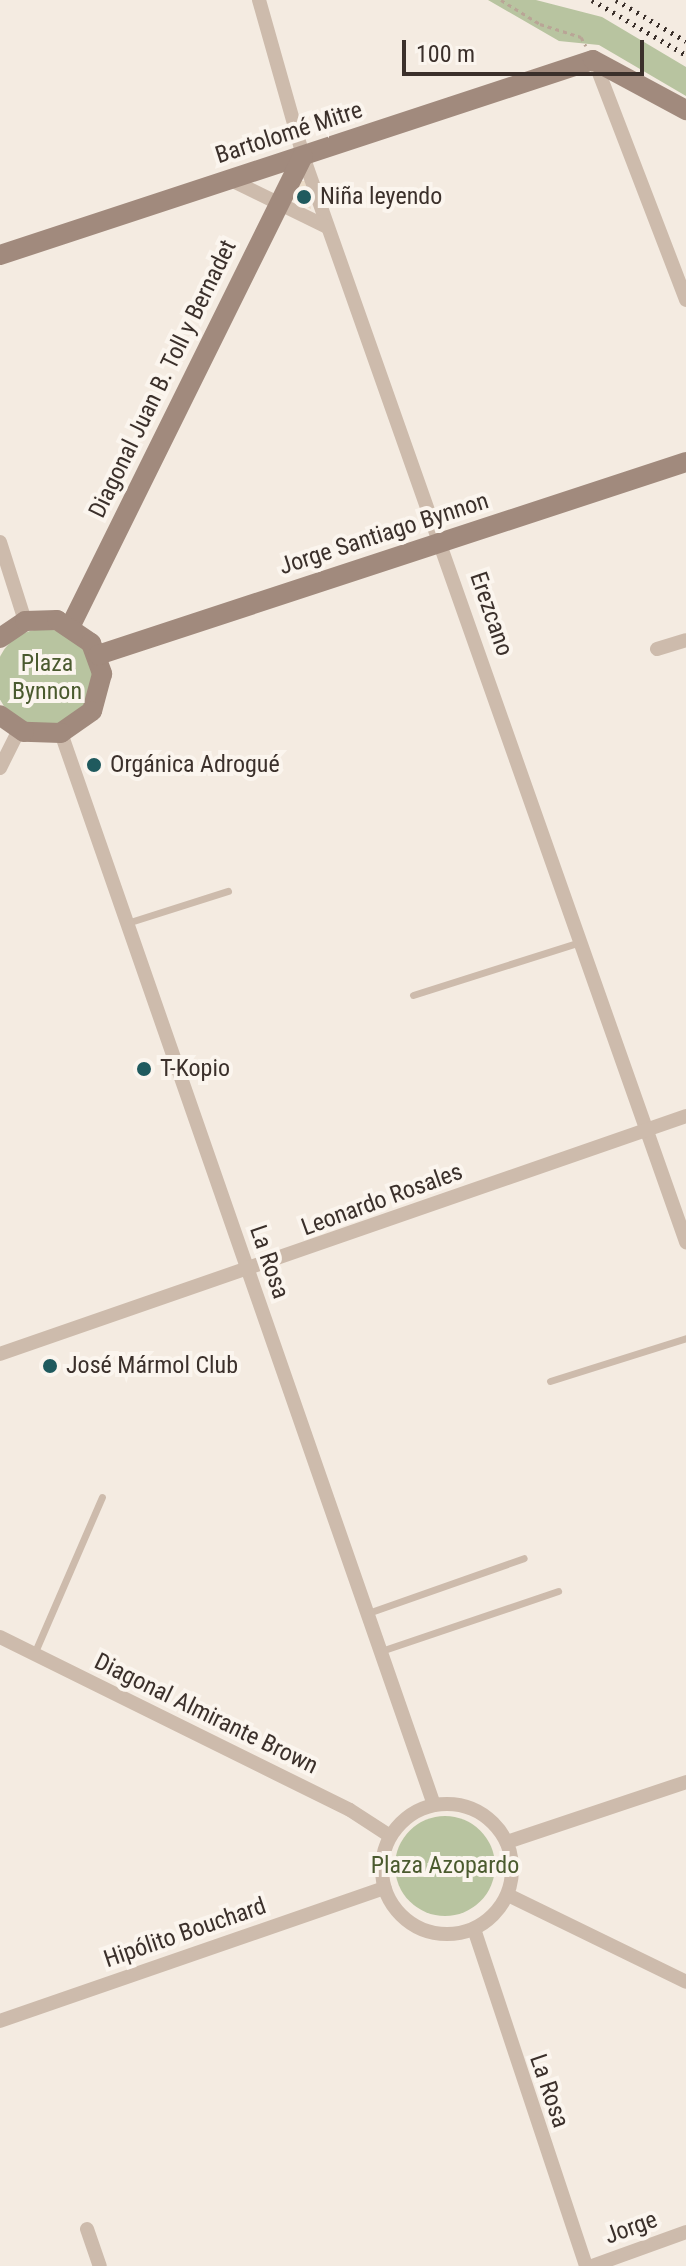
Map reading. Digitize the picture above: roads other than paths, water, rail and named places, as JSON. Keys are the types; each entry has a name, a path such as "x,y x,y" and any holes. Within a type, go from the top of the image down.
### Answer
{"street":[{"name":"Erezcano","path":"259,0 303,156 327,227 443,542 686,1242"},
{"name":"Bartolomé Mitre","path":"0,255 593,60"},
{"path":"593,60 686,110"},
{"path":"593,60 686,300"},
{"name":"Diagonal Juan B. Toll y Bernadet","path":"71,625 303,156"},
{"path":"231,180 327,227"},
{"name":"Jorge Santiago Bynnon","path":"98,655 686,462"},
{"path":"0,542 25,621"},
{"path":"0,638 25,621 41,618 71,625 98,655 102,674 96,702 78,725 61,733 19,730 0,715"},
{"path":"657,649 686,640"},
{"path":"0,768 19,730"},
{"name":"La Rosa","path":"61,733 434,1805"},
{"name":"Leonardo Rosales","path":"0,1354 249,1271 686,1116"},
{"name":"Diagonal Almirante Brown","path":"0,1637 350,1810 390,1836"},
{"path":"507,1842 686,1782"},
{"path":"434,1805 470,1807 489,1818 507,1842 513,1874 508,1895 488,1921 474,1929 435,1933 416,1926 400,1914 385,1888 382,1857 390,1836 413,1812 434,1805"},
{"name":"Hipólito Bouchard","path":"0,2021 385,1888"},
{"path":"508,1895 686,1982"},
{"name":"La Rosa","path":"474,1929 589,2266"},
{"path":"87,2229 100,2266"},
{"name":"Jorge","path":"589,2266 686,2232"}],"lane":[{"path":"127,923 228,891"},
{"path":"413,995 582,941"},
{"path":"550,1381 686,1338"},
{"path":"34,1654 102,1497"},
{"path":"368,1613 524,1558"},
{"path":"381,1651 558,1591"}],"railway":[{"path":"592,0 686,55"},
{"path":"616,0 686,41"}],"place":[{"name":"Niña leyendo","path":"304,197"},
{"name":"Orgánica Adrogué","path":"94,765"},
{"name":"T-Kopio","path":"144,1069"},
{"name":"José Mármol Club","path":"50,1366"}],"park label":[{"name":"Plaza Bynnon","path":"47,678"},
{"name":"Plaza Azopardo","path":"445,1866"}]}
